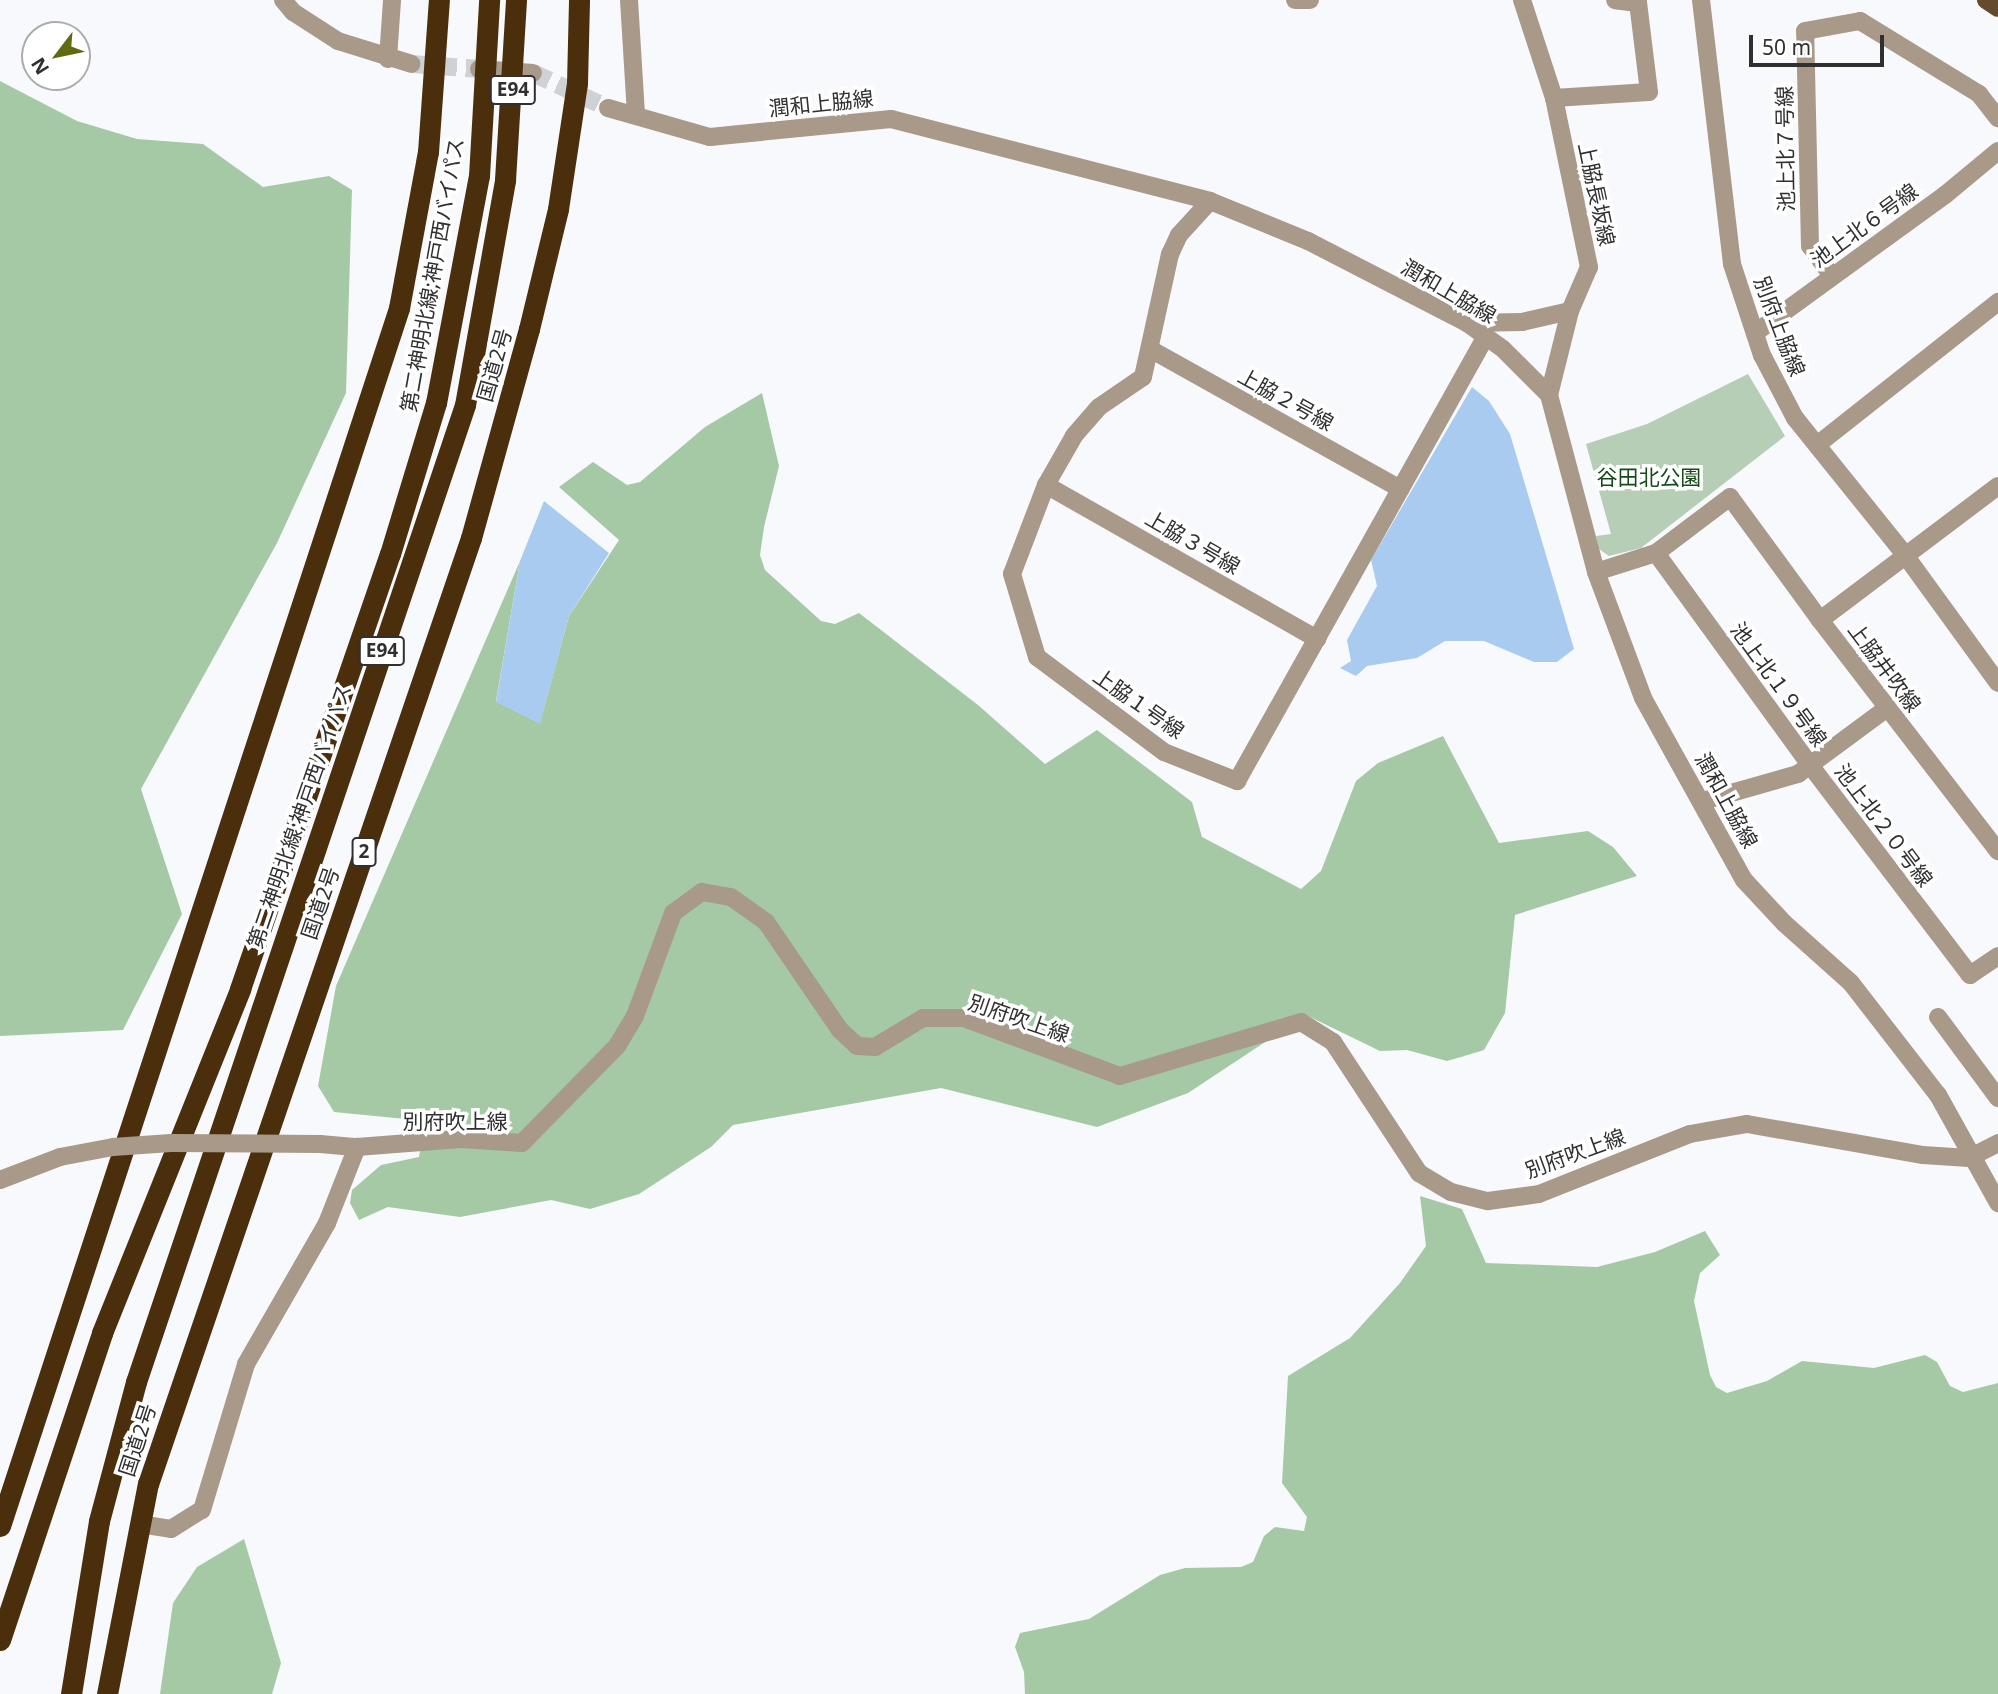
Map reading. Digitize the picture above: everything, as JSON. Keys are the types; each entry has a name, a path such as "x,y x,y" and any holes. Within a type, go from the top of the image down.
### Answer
{"highway":[{"path":"0,1526 399,308 428,152 439,0"},
{"name":"第二神明北線;神戸西バイパス","path":"0,1640 102,1332 240,989 390,554 432,416 479,176 489,0"},
{"name":"第二神明北線;神戸西バイパス","path":"71,1694 99,1521 136,1382 465,405 505,180 516,0"},
{"name":"国道2号","path":"107,1694 148,1484 234,1225 471,538 558,209 577,83 579,0"}],"main road":[{"path":"1986,0 1998,8"}],"street":[{"path":"284,0 293,12 338,41 388,59 412,64"},
{"path":"388,59 392,0"},
{"path":"629,0 636,115"},
{"path":"1295,0 1310,0"},
{"name":"上脇長坂線","path":"1522,0 1554,98 1589,267 1570,311 1551,371 1549,395"},
{"path":"1554,98 1649,92 1638,3 1615,0"},
{"name":"別府上脇線","path":"1702,0 1732,264 1755,333 1795,418 1905,555 1998,683"},
{"name":"池上北７号線","path":"1832,276 1810,246 1805,31 1860,21 1979,94 1998,118"},
{"path":"479,69 533,73"},
{"name":"潤和上脇線","path":"608,108 710,136 891,120 1210,201 1308,240 1467,323 1527,371 1549,395 1596,572 1643,698 1703,801 1744,880 1784,923 1852,983 1938,1096 1969,1158 1998,1203"},
{"name":"池上北６号線","path":"1755,333 1998,151"},
{"name":"上脇１号線","path":"1210,201 1179,235 1170,254 1143,377 1099,407 1074,436 1046,485 1012,574 1037,657 1164,752 1237,780 1485,338"},
{"path":"1817,445 1998,302"},
{"path":"1467,323 1522,322 1570,311"},
{"name":"上脇２号線","path":"1150,349 1401,489"},
{"name":"上脇３号線","path":"1046,485 1317,639"},
{"name":"上脇井吹線","path":"1996,492 1905,555 1820,620 1887,708 1991,825 1998,851"},
{"path":"1596,572 1656,552 1730,497 1820,620"},
{"name":"池上北１９号線","path":"1656,552 1810,765 1887,708"},
{"name":"池上北２０号線","path":"1703,801 1798,774 1810,765 1970,975 1998,956"},
{"name":"別府吹上線","path":"0,1180 60,1157 113,1147 171,1143 320,1144 357,1147 461,1139 522,1143 617,1046 635,1016 673,913 702,892 731,897 766,922 840,1030 857,1046 875,1047 923,1018 964,1018 1120,1076 1301,1022 1333,1042 1419,1173 1451,1192 1488,1201 1539,1194 1690,1134 1747,1124 1923,1155 1969,1158"},
{"path":"1938,1017 1998,1098"},
{"path":"1969,1158 1998,1143"},
{"path":"140,1524 171,1529 202,1510 246,1364 327,1223 357,1147"}],"green space":[{"path":"0,81 77,121 137,139 203,144 263,187 329,176 352,190 346,393 277,543 141,789 182,914 123,1030 0,1036"},
{"name":"谷田北公園","path":"1748,374 1785,436 1641,548 1609,556 1599,549 1596,536 1611,534 1586,444 1647,424"},
{"path":"762,393 779,466 760,555 765,570 821,621 835,624 859,613 978,705 1045,764 1097,730 1192,802 1202,837 1301,889 1321,871 1356,781 1378,763 1443,736 1499,843 1588,831 1613,847 1637,876 1515,915 1505,1013 1484,1050 1447,1061 1407,1050 1380,1051 1306,1015 1188,1093 1097,1127 941,1088 733,1125 711,1147 639,1194 590,1209 551,1200 460,1217 388,1207 359,1220 350,1203 352,1190 381,1165 419,1157 426,1121 334,1112 318,1086 336,986 520,561 496,701 540,723 569,616 619,540 559,487 593,462 627,485 640,482 705,427"},
{"path":"1420,1196 1462,1209 1486,1263 1597,1267 1655,1252 1705,1231 1720,1255 1700,1273 1694,1301 1710,1375 1716,1387 1727,1393 1767,1381 1802,1361 1874,1368 1925,1355 1937,1362 1950,1386 1963,1392 1998,1383 1998,1694 1025,1694 1024,1672 1015,1647 1020,1633 1089,1619 1160,1575 1185,1568 1241,1567 1253,1562 1264,1536 1275,1527 1304,1531 1307,1517 1282,1483 1288,1376 1350,1338 1400,1283 1426,1246"},
{"path":"244,1539 281,1663 272,1694 160,1694 173,1603 197,1567"}],"water":[{"path":"1472,387 1489,401 1510,434 1574,649 1557,662 1534,662 1484,641 1445,641 1417,658 1367,666 1356,676 1340,668 1351,661 1347,640 1377,586 1371,560"},
{"path":"544,501 609,553 569,616 540,724 496,702 520,561"}],"tunnel":[{"path":"412,64 479,69"},
{"path":"533,73 608,108"}]}
